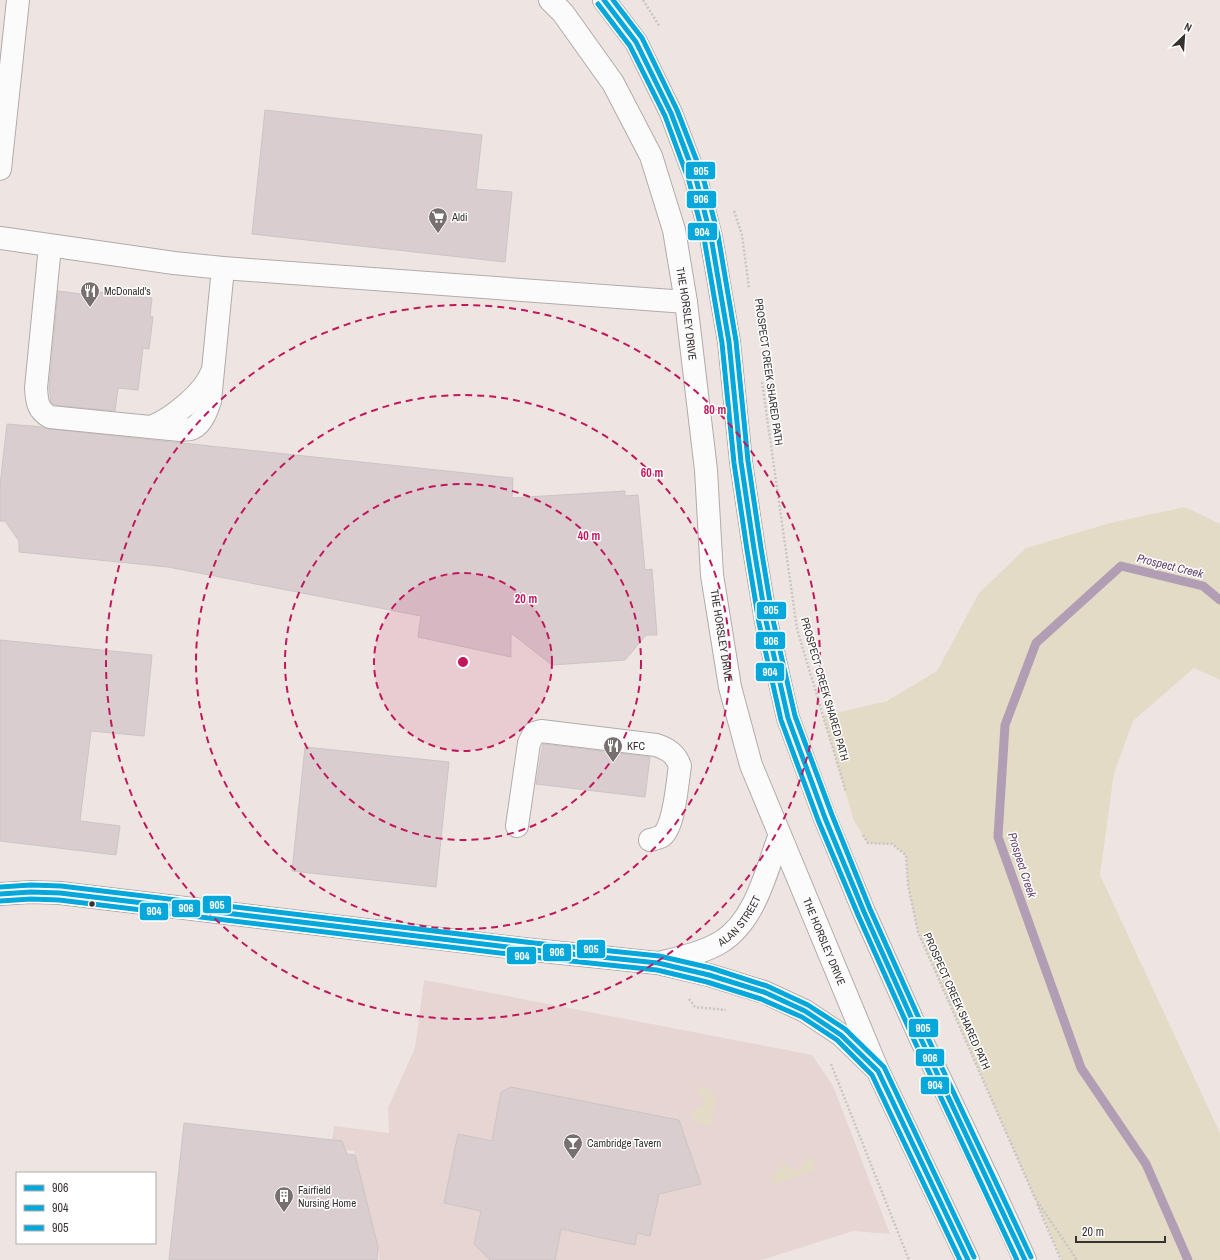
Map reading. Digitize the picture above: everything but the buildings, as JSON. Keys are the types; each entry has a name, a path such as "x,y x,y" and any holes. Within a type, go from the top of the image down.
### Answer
{"main road":[{"path":"0,169 18,0"},
{"name":"THE HORSLEY DRIVE","path":"550,0 563,13 613,83 651,156 674,230 686,302 706,470 712,575 730,687 751,765 779,837 878,1071 968,1260"},
{"path":"604,0 636,42 670,113 696,179 711,237 729,342 742,462 754,550 766,621 788,718 825,818 864,912 920,1037 1025,1260"},
{"path":"0,238 174,263 223,268 686,302"},
{"path":"50,246 36,388 38,406 43,413 50,417 186,429 193,428 199,424 210,402 223,268"},
{"path":"517,826 529,743 534,733 541,731 656,745 671,752 678,759 680,766 672,818 667,830 661,836 650,840"},
{"name":"ALAN STREET","path":"658,963 694,954 720,942 741,924 754,903 779,837"},
{"name":"ALAN STREET","path":"0,894 31,892 60,893 533,950 658,963 764,992 805,1011 841,1036 878,1071"}],"path":[{"path":"643,0 662,30"},
{"name":"PROSPECT CREEK SHARED PATH","path":"732,205 742,235 750,296"},
{"name":"PROSPECT CREEK SHARED PATH","path":"761,375 797,629 848,798"},
{"name":"PROSPECT CREEK SHARED PATH","path":"861,832 868,843 892,844 906,855 908,885 918,932 1035,1198 1077,1260"},
{"path":"686,996 695,1007 732,1010"},
{"path":"829,1059 909,1260"},
{"path":"1035,1198 1060,1260"}],"shaded area":[{"path":"1185,507 1220,524 1220,680 1194,668 1133,721 1114,773 1100,875 1220,1133 1220,1260 1062,1260 918,932 908,885 906,855 892,844 868,843 854,821 823,716 887,701 937,671 979,593 1026,548 1110,523"},
{"path":"424,980 812,1055 833,1086 890,1234 853,1231 762,1260 380,1260 354,1151 331,1149 334,1126 389,1133 388,1108 415,1048"},
{"path":"696,1087 711,1089 717,1102 713,1111 713,1126 694,1122 691,1113 705,1104"},
{"path":"810,1156 813,1158 815,1170 776,1184 771,1176 786,1163 794,1172"}],"waterway":[{"name":"Prospect Creek","path":"1188,1260 1146,1164 1081,1068 998,837 1005,725 1036,643 1121,566 1203,586 1220,600"}],"transit line":[{"name":"906","path":"604,0 636,42 671,113 696,179 711,237 729,342 741,462 754,549 766,621 788,718 825,818 864,912 920,1037 1025,1260"},
{"name":"905","path":"613,0 642,38 677,110 703,177 718,235 736,341 748,461 761,548 773,620 795,716 832,815 870,909 926,1034 1031,1257"},
{"name":"904","path":"598,4 630,46 665,116 689,181 704,238 722,343 734,463 747,550 759,623 781,720 818,820 858,915 914,1040 1017,1260"},
{"name":"905","path":"0,887 31,885 61,886 534,943 659,956 711,968 767,986 808,1005 845,1029 884,1067 974,1257"},
{"name":"906","path":"0,894 31,892 60,893 533,950 658,963 709,975 764,992 805,1011 841,1035 878,1071 968,1260"},
{"name":"904","path":"0,901 31,899 59,900 532,957 657,970 707,982 761,999 802,1017 837,1040 872,1075 960,1260"}],"place":[{"name":"Aldi","path":"438,234"},
{"name":"McDonald's","path":"90,308"},
{"name":"KFC","path":"613,763"},
{"name":"Cambridge Tavern","path":"573,1160"},
{"name":"Fairfield Nursing Home","path":"284,1213"}]}
